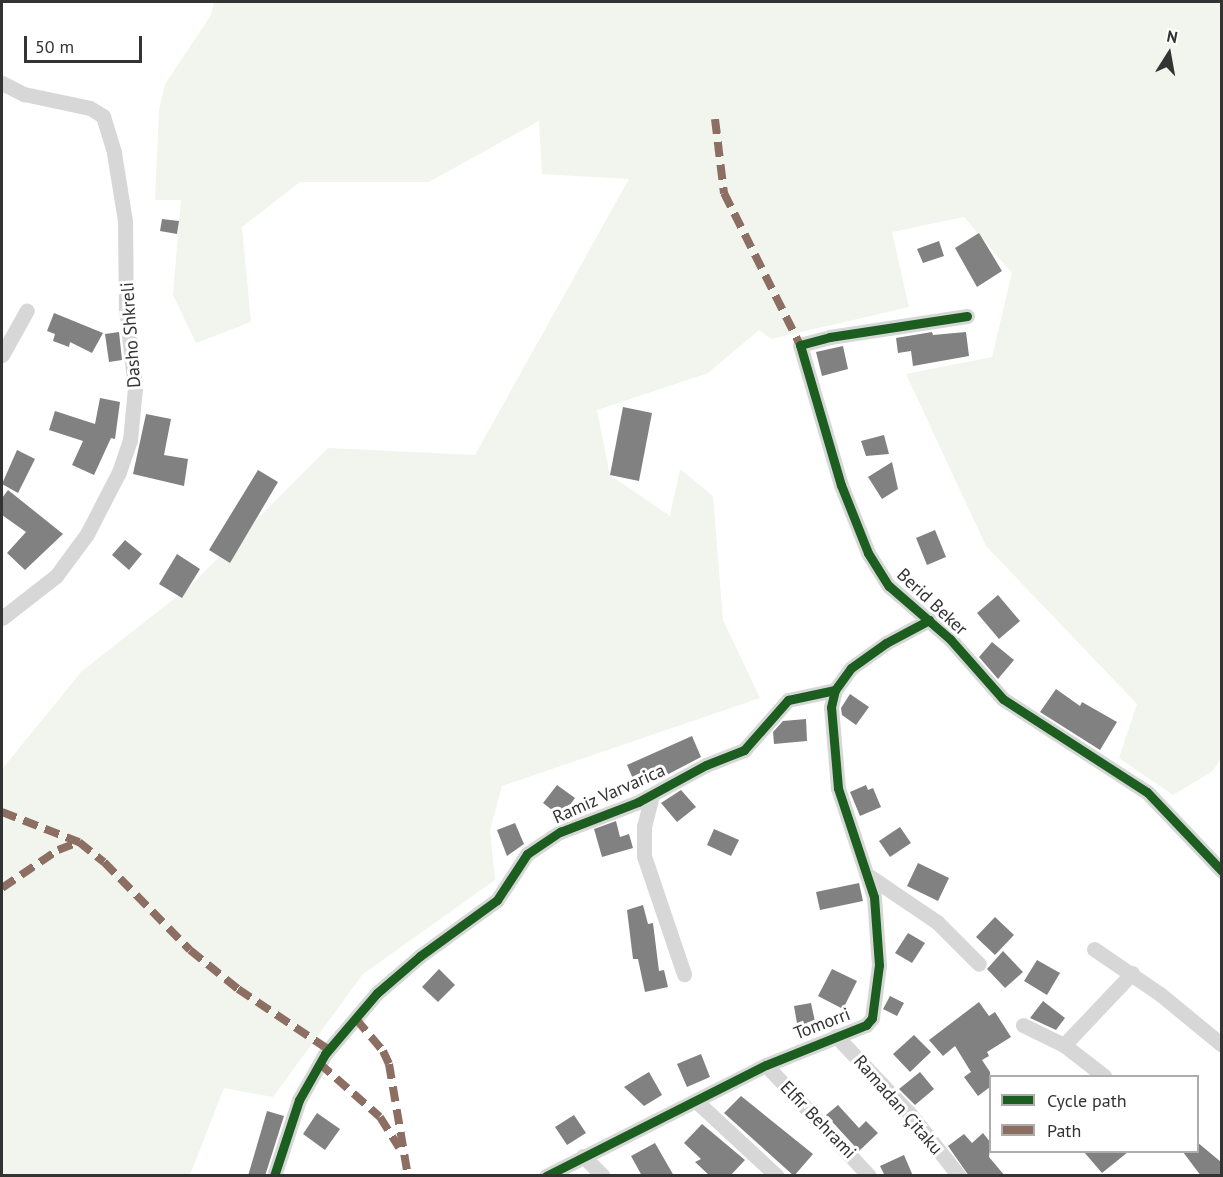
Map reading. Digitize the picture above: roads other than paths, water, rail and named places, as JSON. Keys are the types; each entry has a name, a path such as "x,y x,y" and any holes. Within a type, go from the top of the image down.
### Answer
{"street":[{"name":"Dasho Shkreli","path":"2,83 24,94 90,108 103,116 125,221 126,310 135,388 130,440 119,472 87,534 56,576 2,618"},
{"path":"2,355 27,310"},
{"name":"Berid Beker","path":"967,316 830,337 800,345 841,485 868,553 889,586 929,620 1004,699 1147,792 1221,871"},
{"path":"835,690 851,668 869,653 929,620"},
{"name":"Ramiz Varvarica","path":"274,1176 312,1074 377,993 420,956 489,908 527,854 579,824 652,795 706,765 744,750 788,700 835,690"},
{"name":"Tomorri","path":"546,1176 765,1065 866,1025 874,1008 879,965 869,876 838,788 831,727 835,690"},
{"path":"652,795 644,826 644,856 684,974"},
{"path":"869,876 938,921 979,964"},
{"path":"1094,949 1132,973 1221,1044"},
{"path":"1064,1045 1132,973"},
{"path":"1023,1025 1064,1045 1102,1075"},
{"name":"Ramadan Çitaku","path":"836,1036 910,1114 959,1176"},
{"name":"Elfir Behrami","path":"765,1065 869,1176"},
{"path":"696,1101 777,1176"},
{"path":"583,1156 603,1176"}]}
